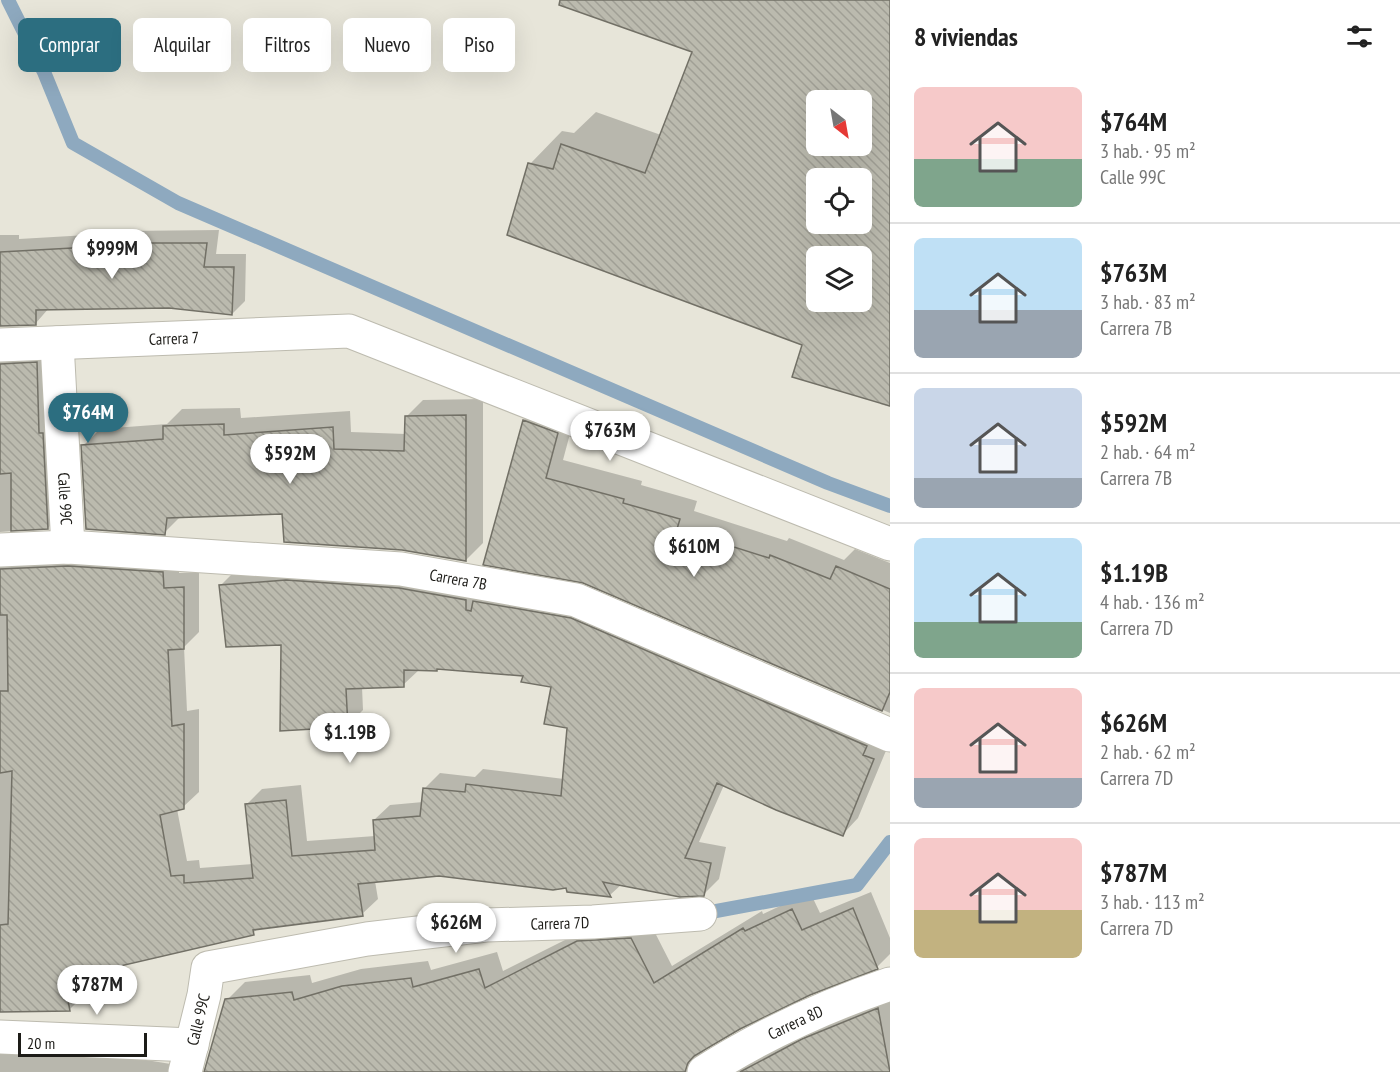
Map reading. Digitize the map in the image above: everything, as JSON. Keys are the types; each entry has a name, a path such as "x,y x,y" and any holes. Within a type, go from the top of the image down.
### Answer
{"street":[{"name":"Carrera 7","path":"0,345 349,332 890,544"},
{"name":"Calle 99C","path":"57,343 68,547"},
{"name":"Carrera 7B","path":"0,549 68,547 401,569 576,600 890,735"},
{"name":"Carrera 7D","path":"208,968 367,939 462,928 700,914"},
{"name":"Calle 99C","path":"189,1059 208,968"},
{"name":"Carrera 8D","path":"704,1072 728,1057 830,1005 890,984"},
{"path":"0,1037 189,1059"}],"building":[{"path":"560,0 890,0 890,406 792,377 802,345 507,235 528,163 553,169 561,144 645,173 692,52 559,5"},
{"path":"110,243 207,243 204,267 234,267 232,315 169,308 36,310 36,325 0,326 0,252 109,246"},
{"path":"37,362 39,433 43,433 48,529 11,531 11,473 0,474 0,364"},
{"path":"466,415 466,561 402,550 284,542 282,514 167,518 165,535 86,529 81,445 163,439 163,426 224,424 224,435 333,427 334,449 404,451 405,416"},
{"path":"523,420 558,433 546,478 624,499 623,503 680,519 677,529 769,558 770,555 830,579 836,566 890,589 890,692 882,711 583,583 483,565"},
{"path":"68,566 163,572 164,588 184,587 184,649 168,650 172,726 184,724 184,809 160,815 171,876 184,875 184,883 253,878 245,804 286,800 292,856 375,850 373,820 420,816 423,788 465,792 466,784 561,796 567,728 544,724 551,687 521,682 523,676 437,669 437,671 404,670 404,687 346,689 348,727 280,731 281,645 226,647 219,585 286,580 399,588 466,600 466,610 471,611 473,601 571,618 867,746 863,755 874,759 843,836 776,810 717,783 685,858 711,863 704,896 680,897 603,882 611,897 567,892 566,888 553,890 439,876 358,884 363,916 253,930 254,935 64,979 70,1011 0,1012 0,925 8,924 12,771 0,773 0,691 8,691 7,615 0,615 0,569"},
{"path":"853,908 878,969 810,995 740,1029 694,1056 685,1072 204,1072 225,999 292,992 294,1000 342,986 411,978 413,987 479,969 485,988 577,941 631,938 654,983 743,928 745,931 792,909 802,930"},
{"path":"878,1008 890,1072 740,1072 802,1039"}],"waterway":[{"path":"8,0 44,72 73,143 178,203 828,483 890,506"},
{"path":"700,914 857,885 890,842"}]}
